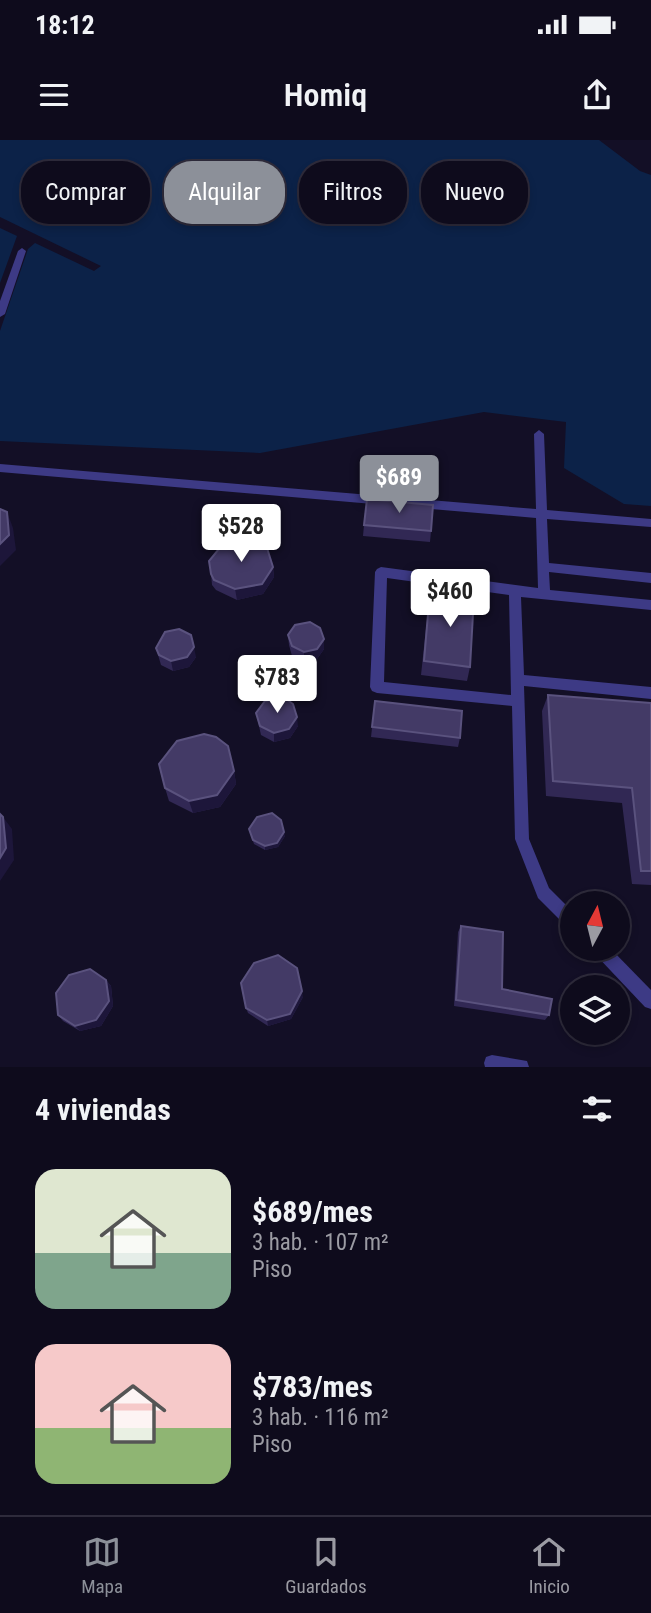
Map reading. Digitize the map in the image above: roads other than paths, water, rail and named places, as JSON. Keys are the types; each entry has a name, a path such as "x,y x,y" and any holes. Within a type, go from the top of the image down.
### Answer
{"lane":[{"path":"0,314 22,251"},
{"path":"539,434 544,593"},
{"path":"0,468 651,523"},
{"path":"543,567 651,578"},
{"path":"518,701 377,687 381,572 651,605"},
{"path":"514,590 522,839 543,893 560,910"},
{"path":"517,680 651,693"},
{"path":"612,961 651,1001"},
{"path":"492,1063 521,1067"}],"water":[{"path":"0,140 599,140 640,171 651,175 651,506 624,504 564,468 566,422 484,412 260,453 0,441"}]}
